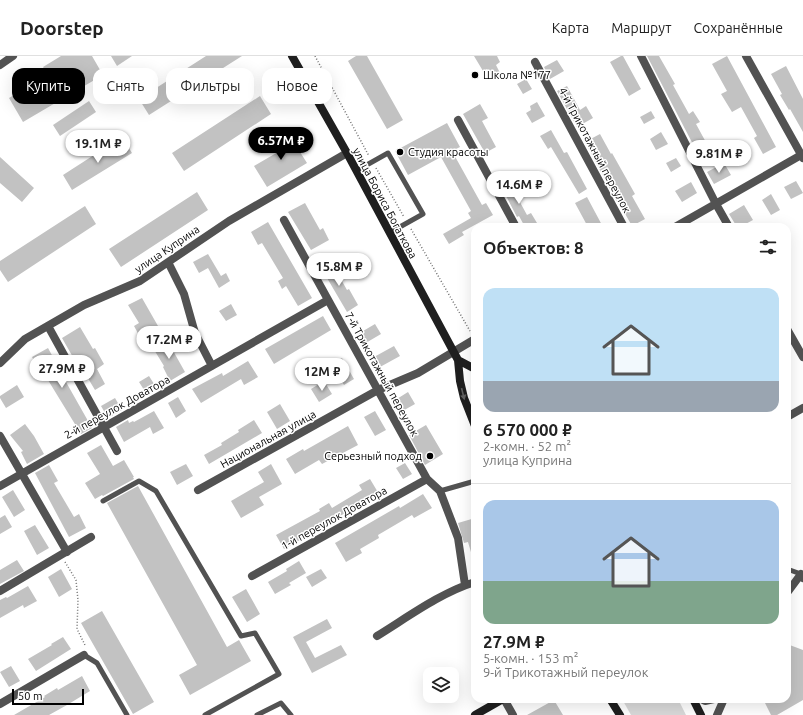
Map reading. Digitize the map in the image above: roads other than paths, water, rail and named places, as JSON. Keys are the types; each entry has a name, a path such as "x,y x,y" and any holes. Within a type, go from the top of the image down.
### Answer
{"main road":[{"name":"улица Бориса Богаткова","path":"292,56 458,360 460,381 464,398 471,416"},
{"path":"458,360 471,367"},
{"path":"475,715 497,703"},
{"path":"612,703 620,715"},
{"path":"695,703 701,715"}],"street":[{"path":"0,65 14,56"},
{"path":"641,56 727,223"},
{"path":"682,223 802,156 746,56"},
{"name":"4-й Трикотажный переулок","path":"535,62 622,223"},
{"path":"458,120 514,223"},
{"name":"улица Куприна","path":"0,363 25,339 84,305 140,281 229,221 346,153"},
{"name":"7-й Трикотажный переулок","path":"284,220 427,479 440,491 458,538 465,585"},
{"path":"168,262 184,294 195,333 212,366"},
{"name":"2-й переулок Доватора","path":"0,486 328,300"},
{"path":"48,326 117,451"},
{"path":"791,336 803,357"},
{"name":"Национальная улица","path":"198,490 378,390 418,373 471,341"},
{"path":"791,415 803,408"},
{"path":"0,436 64,553"},
{"name":"1-й переулок Доватора","path":"252,576 427,479"},
{"path":"0,591 91,537"},
{"path":"791,588 802,575"},
{"path":"377,636 438,599 471,583"},
{"path":"0,704 84,655"},
{"path":"506,703 513,715"},
{"path":"717,715 722,703"}],"lane":[{"path":"356,171 388,153 423,214 390,233"},
{"path":"103,501 139,481 156,491 241,636 255,633 279,674 205,715"},
{"path":"440,491 471,482"},
{"path":"791,571 802,575"},
{"path":"84,655 97,663 127,715"},
{"path":"257,715 281,703 291,715"}],"place":[{"name":"Школа №177","path":"475,75"},
{"name":"Студия красоты","path":"400,152"},
{"name":"Серьезный подход","path":"430,456"}]}
